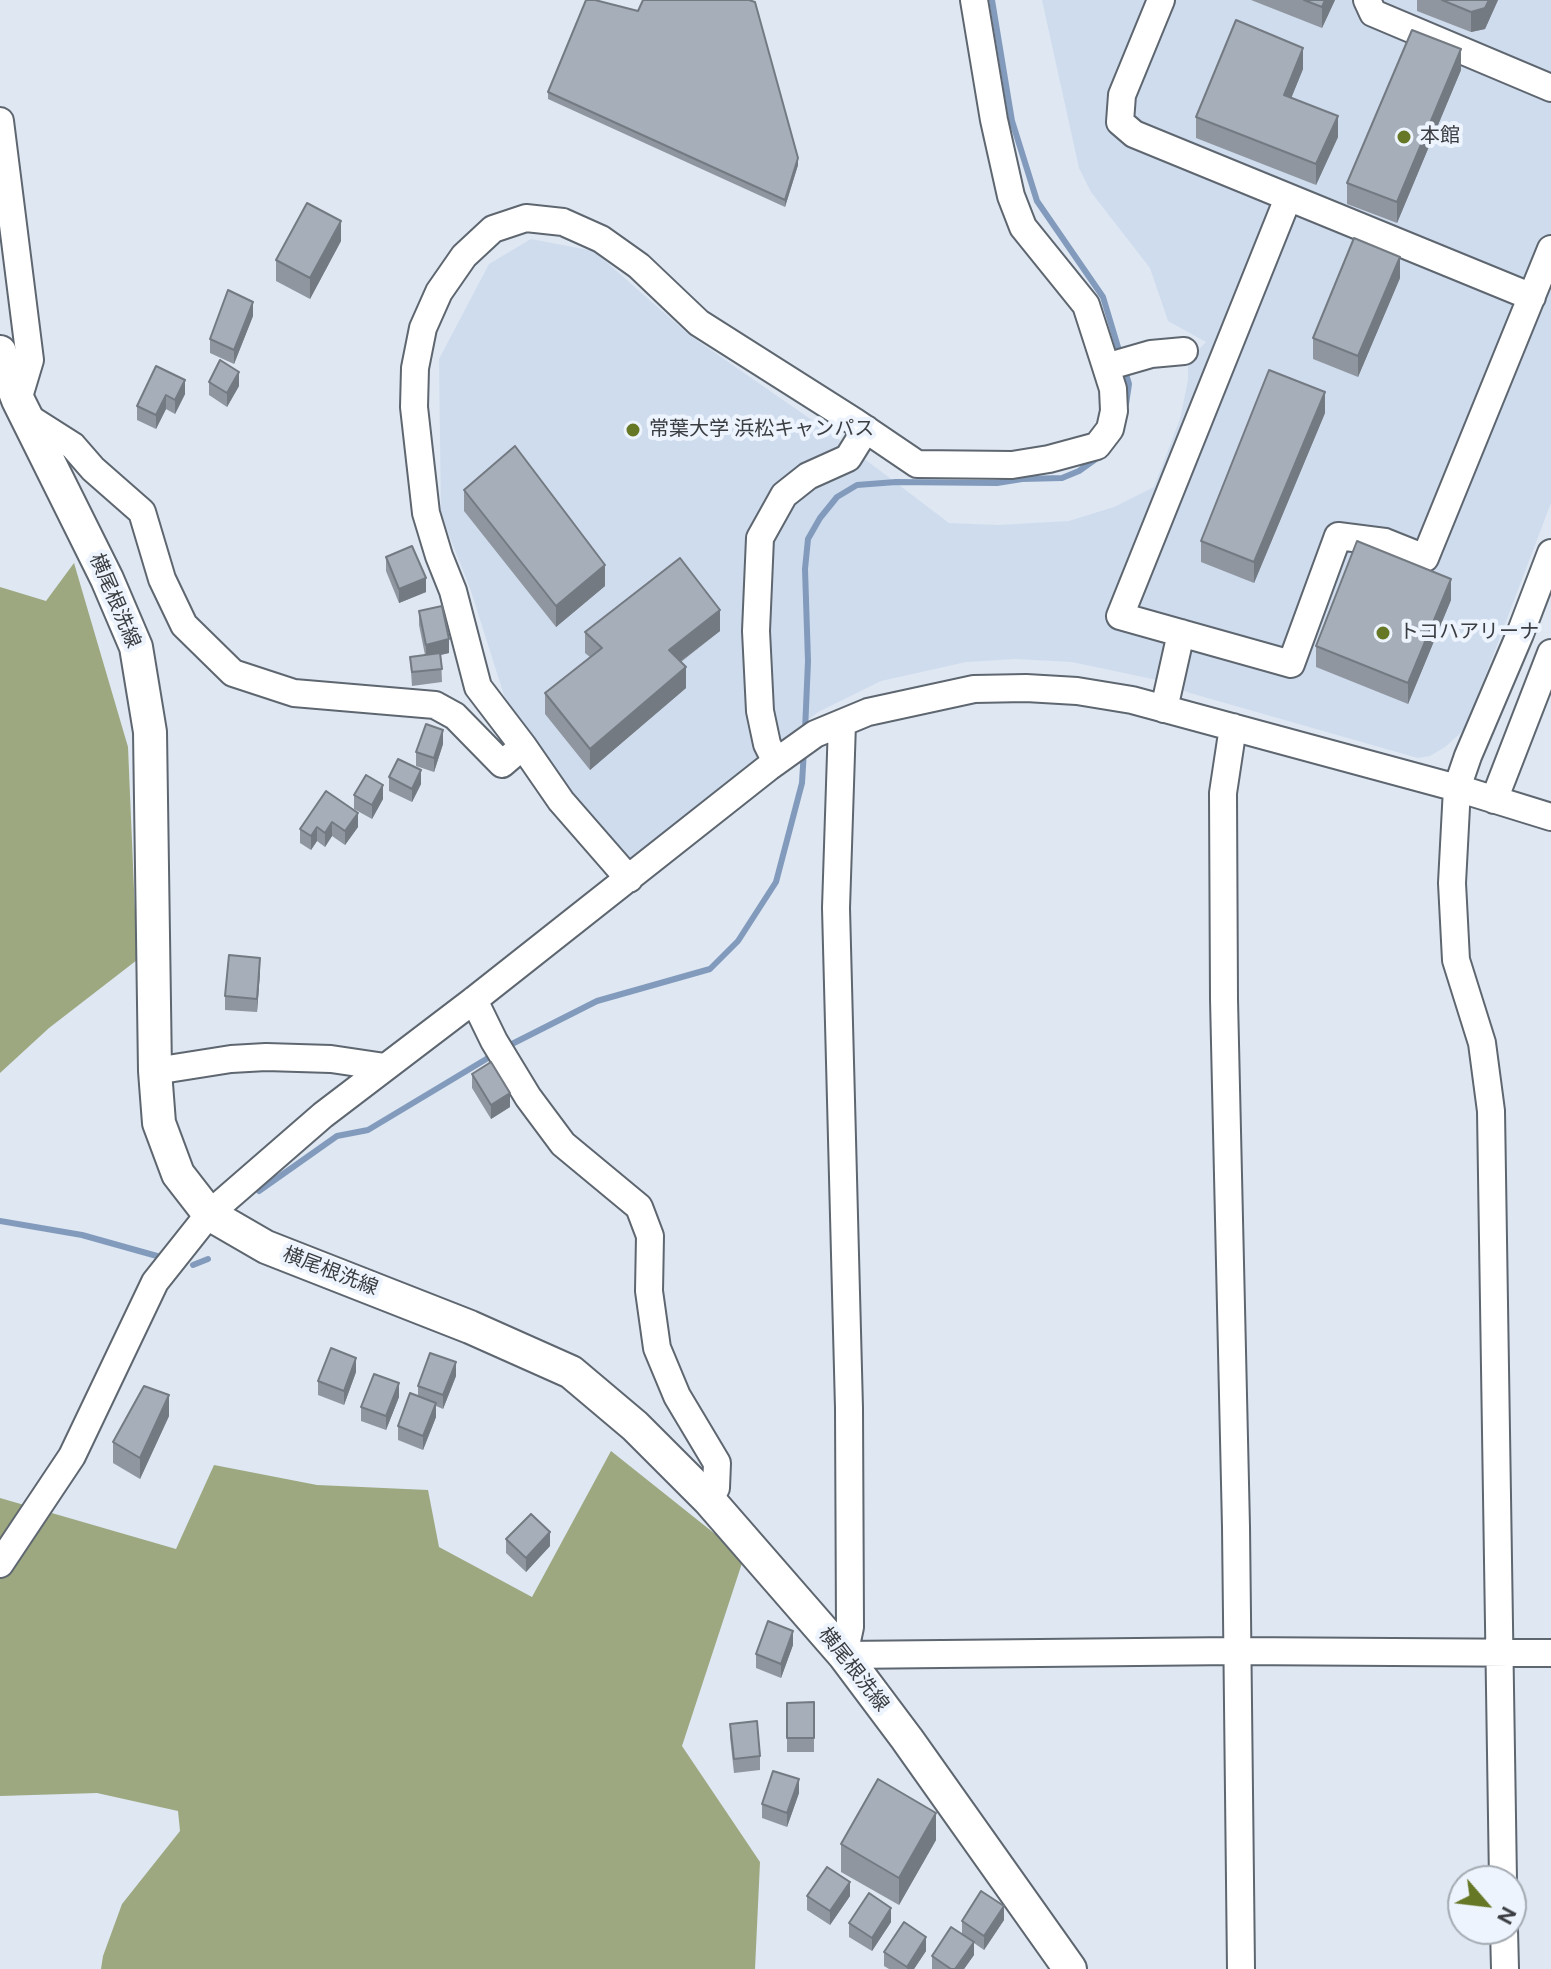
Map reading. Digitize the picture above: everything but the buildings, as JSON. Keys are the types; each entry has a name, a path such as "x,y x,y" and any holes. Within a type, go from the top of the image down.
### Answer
{"main road":[{"name":"横尾根洗線","path":"0,352 136,647 150,732 155,1071 159,1123 178,1174 209,1214 266,1247 470,1327 571,1372 635,1426 709,1500 844,1655 1070,1969"}],"street":[{"path":"629,879 561,801 478,687 453,591 426,513 414,407 415,368 423,328 464,256 493,229 526,218 563,222 601,239 639,266 699,323 917,464 1012,465 1097,446 1110,429 1114,411 1112,365 1086,305 1023,227 1011,196 994,120 974,0"},
{"path":"1161,0 1122,95 1120,122 1134,134 1532,297"},
{"path":"1367,0 1373,13 1551,88"},
{"path":"0,121 30,360 24,409 73,446 93,469 142,512 162,579 184,625 233,673 294,693 435,705 455,716 502,764 523,746"},
{"path":"1288,198 1120,616 1291,664 1338,536 1385,542 1425,558 1551,249"},
{"path":"1112,365 1151,354 1184,351"},
{"path":"776,762 767,744 760,711 756,631 760,538 784,495 808,476 848,458 866,429"},
{"path":"1503,1865 1491,1111 1482,1043 1456,960 1452,883 1457,788 1551,553"},
{"path":"1164,709 1181,633"},
{"path":"1494,800 1551,653"},
{"path":"0,1564 72,1456 155,1282 209,1214 323,1115 815,734 868,712 974,689 1077,691 1233,727 1551,817"},
{"path":"842,723 836,908 849,1408 850,1627 844,1655 1235,1651 1551,1653"},
{"path":"1233,727 1223,809 1224,999 1236,1527 1235,1651 1241,1969"},
{"path":"474,1000 494,1041 528,1097 563,1144 639,1207 650,1236 649,1291 657,1348 677,1396 717,1463 716,1488 709,1500"},
{"path":"155,1071 266,1057 331,1059 385,1067"},
{"path":"1504,1945 1505,1969"}],"shaded area":[{"name":"常葉大学 浜松キャンパス","path":"1042,0 1551,0 1551,503 1465,729 1445,747 1430,756 1418,758 1190,693 1157,680 1072,662 1015,659 966,662 881,681 818,712 628,862 515,730 470,588 441,515 439,359 489,264 531,239 594,251 688,334 829,432 949,523 999,525 1069,521 1114,507 1154,487 1180,419 1188,380 1188,361 1206,342 1168,321 1150,268 1091,192 1079,168"}],"green space":[{"path":"74,563 128,747 137,960 49,1028 0,1073 0,587 46,601"},
{"path":"611,1451 744,1557 682,1746 760,1862 755,1969 101,1969 122,1904 180,1831 178,1811 97,1793 0,1796 0,1498 176,1549 214,1465 317,1485 428,1490 439,1547 532,1597"}],"waterway":[{"path":"992,0 1012,121 1037,201 1103,297 1121,357"},
{"path":"1124,368 1129,384 1126,404"},
{"path":"805,731 808,661 805,569 808,539 837,497 857,485 896,482 997,483 1062,478 1079,471 1100,456"},
{"path":"506,1047 597,1001 710,969 738,941 776,882 802,783 804,750"},
{"path":"259,1191 337,1136 368,1130 493,1055"},
{"path":"0,1221 82,1235 157,1256"},
{"path":"193,1265 208,1259"}],"place":[{"name":"本館","path":"1404,137"},
{"name":"常葉大学 浜松キャンパス","path":"633,430"},
{"name":"トコハアリーナ","path":"1383,633"}]}
